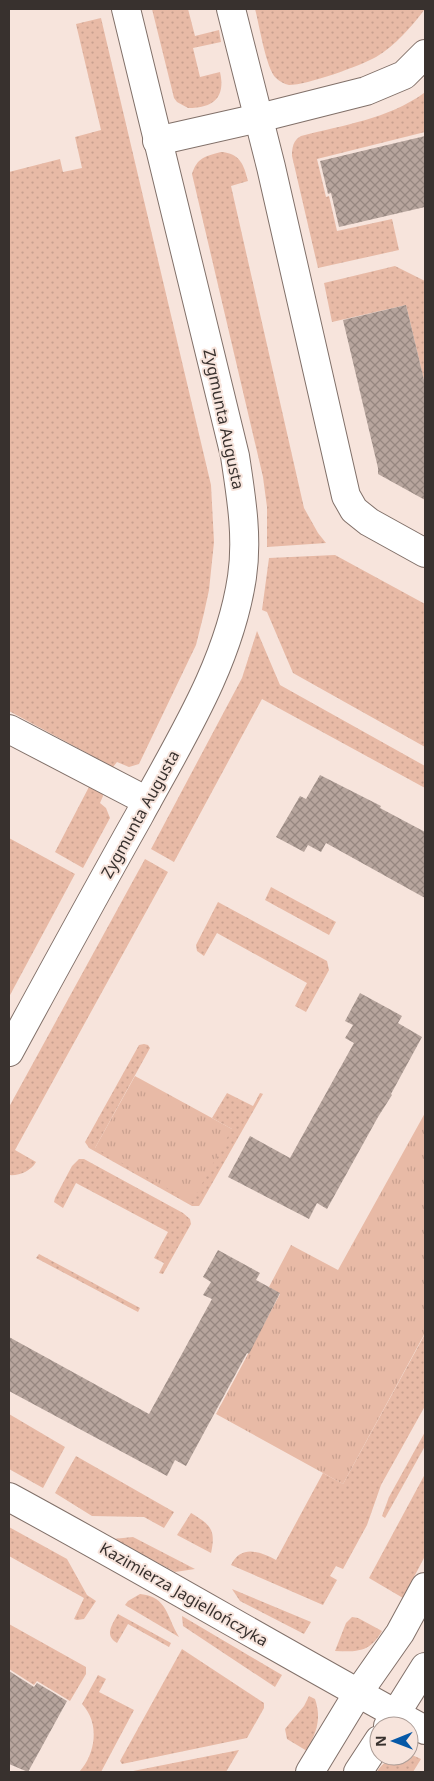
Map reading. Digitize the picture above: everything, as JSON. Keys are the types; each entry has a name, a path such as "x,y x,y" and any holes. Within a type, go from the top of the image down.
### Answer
{"street":[{"name":"Zygmunta Augusta","path":"9,1052 214,676 225,643 242,577 244,541 242,506 235,456 126,9"},
{"path":"231,9 259,118 346,496 354,510 368,522 425,553"},
{"path":"157,140 259,118 366,91 404,75 425,54"},
{"path":"9,729 147,801"},
{"name":"Kazimierza Jagiellończyka","path":"9,1497 130,1563 358,1693 387,1716"},
{"path":"310,1772 358,1693 400,1632 425,1587"},
{"path":"394,1716 425,1667"},
{"path":"358,1772 369,1755"}],"green space":[{"path":"152,9 188,9 195,36 219,30 221,42 193,48 200,77 220,72 221,89 216,100 197,108 188,108 177,102 174,98"},
{"path":"255,9 425,9 409,29 376,57 333,74 308,82 289,85 283,83 272,73"},
{"path":"101,18 211,485 214,542 209,590 196,645 139,764 129,767 117,762 113,767 9,711 9,172 60,159 63,172 82,168 75,137 101,130 76,24"},
{"path":"424,93 425,132 317,159 326,197 329,196 337,231 392,219 399,250 318,268 292,156 295,142 301,136 365,120 396,109"},
{"path":"221,152 237,157 243,165 248,181 231,186 304,508 326,543 267,547 267,507 263,477 192,174 196,164 202,158"},
{"path":"395,266 425,281 425,384 406,305 332,322 324,283"},
{"path":"335,555 425,604 425,747 293,673 267,612 262,610 269,558"},
{"path":"257,631 280,685 425,766 425,788 262,699 174,862 151,849 242,678"},
{"path":"90,785 102,792 103,796 100,803 106,808 110,818 83,868 55,852"},
{"path":"9,838 75,874 9,997"},
{"path":"145,859 168,872 15,1150 36,1162 24,1172 17,1175 9,1175 9,1107"},
{"path":"271,887 336,922 329,935 265,900"},
{"path":"218,902 327,961 329,970 306,1012 295,1006 307,983 217,933 204,956 197,951 196,945"},
{"path":"144,1044 150,1048 95,1148 232,1129 212,1118 227,1093 253,1106 260,1093 263,1094 199,1206 192,1206 89,1148 85,1142 139,1045"},
{"path":"135,1076 232,1129 192,1202 95,1148"},
{"path":"425,1113 425,1333 343,1484 216,1414 280,1294 269,1287 291,1245 338,1270"},
{"path":"79,1159 84,1159 183,1213 190,1219 191,1224 163,1274 159,1273 164,1263 154,1258 168,1232 76,1183 63,1208 54,1202 72,1166"},
{"path":"39,1254 140,1308 138,1312 36,1258"},
{"path":"425,1334 425,1406 381,1485 367,1525 343,1569 336,1566 330,1576 337,1580 323,1605 231,1565 235,1559 245,1552 257,1552 276,1560 323,1473 343,1484"},
{"path":"9,1414 65,1447 43,1488 9,1469"},
{"path":"425,1432 425,1446 385,1518 382,1516 389,1497"},
{"path":"76,1456 174,1512 164,1528 144,1517 92,1516 55,1493"},
{"path":"425,1474 425,1556 403,1598 369,1578"},
{"path":"191,1513 203,1521 212,1533 211,1553 177,1535"},
{"path":"9,1527 67,1559 87,1595 96,1601 84,1619 74,1619 84,1598 9,1556"},
{"path":"133,1537 195,1569 175,1572 113,1539"},
{"path":"232,1589 311,1622 304,1634 240,1601"},
{"path":"140,1594 156,1599 161,1603 179,1637 125,1605"},
{"path":"118,1614 171,1643 169,1647 128,1624 117,1643 111,1637 110,1630"},
{"path":"182,1616 282,1675 275,1687 183,1626"},
{"path":"352,1617 358,1618 382,1631 368,1647 357,1651 335,1651 346,1623"},
{"path":"9,1624 86,1667 86,1674 70,1701 37,1681 34,1685 9,1669"},
{"path":"182,1649 264,1703 264,1708 247,1738 122,1764 120,1761"},
{"path":"98,1675 106,1679 99,1692 134,1710 101,1772 79,1772 89,1756 94,1738 92,1720 82,1704"},
{"path":"309,1696 315,1699 318,1720 307,1751 287,1739 285,1729 304,1706"},
{"path":"239,1750 226,1772 128,1772"},
{"path":"417,1766 413,1772 377,1772 380,1767"}],"building":[{"path":"425,136 425,207 339,227 331,193 328,194 320,161"},
{"path":"406,305 425,384 425,500 378,474 343,320"},
{"path":"320,775 381,806 380,808 425,832 425,898 326,843 321,852 308,845 304,852 276,837 300,796 306,799"},
{"path":"360,993 402,1016 398,1023 422,1037 392,1095 327,1209 317,1203 309,1219 228,1177 250,1136 290,1158 354,1043 345,1038 353,1025 345,1021"},
{"path":"218,1250 260,1273 256,1280 280,1293 249,1354 247,1353 186,1466 175,1460 167,1476 9,1391 9,1337 149,1414 212,1299 203,1295 211,1282 203,1277"},
{"path":"9,1671 34,1687 37,1683 67,1701 28,1772 9,1764"}]}
